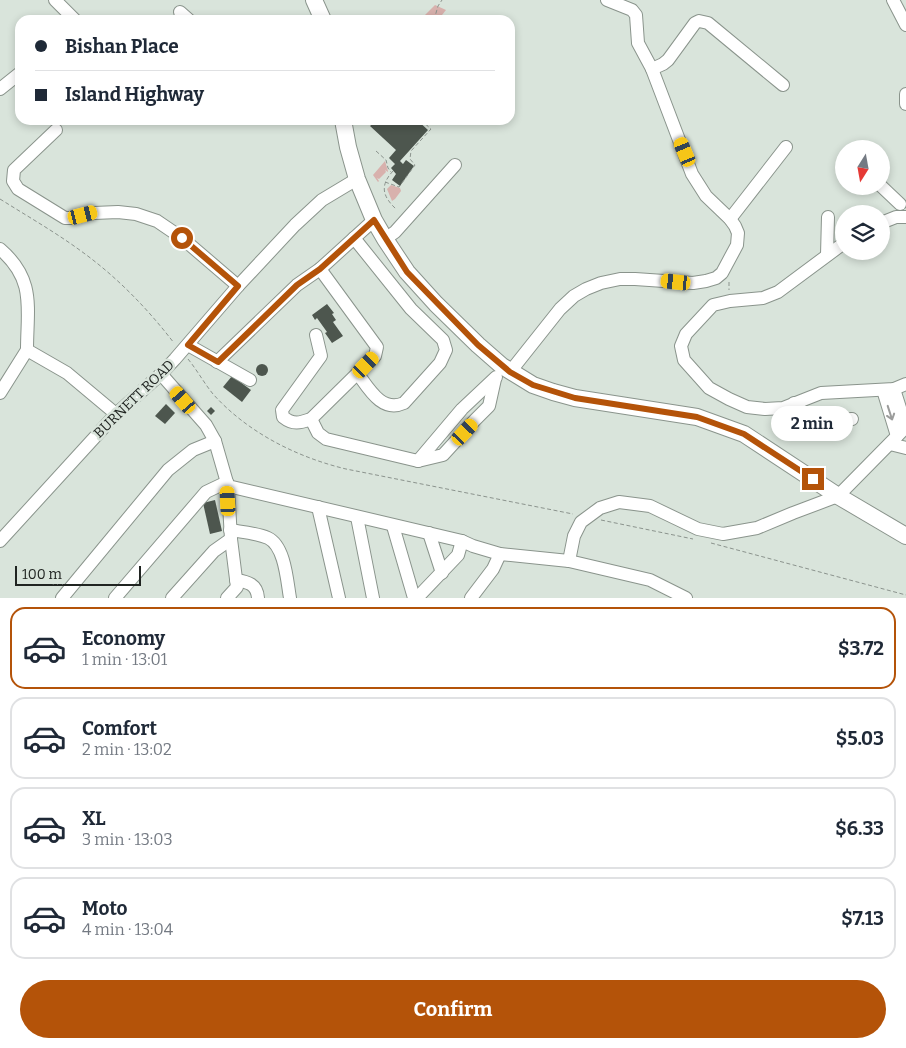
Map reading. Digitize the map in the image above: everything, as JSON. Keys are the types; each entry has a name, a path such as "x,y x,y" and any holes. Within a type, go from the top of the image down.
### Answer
{"main road":[{"path":"314,0 321,15"},
{"path":"343,125 357,179 374,220 385,239 407,272 502,372 533,385 575,398 697,417 744,434 838,496 906,536"}],"street":[{"path":"55,0 70,15"},
{"path":"418,461 462,409 502,372 574,296 601,283 620,279 693,283 716,278 724,271 733,255 738,239 735,226 706,196 692,174 652,69 638,43 636,15 632,10 607,0"},
{"path":"893,0 906,25"},
{"path":"652,69 668,60 695,23 699,21 708,24 783,85"},
{"path":"0,89 15,77"},
{"path":"906,94 906,104"},
{"path":"56,130 17,165 14,170 13,181 18,189 65,218 94,212 118,212 136,214 157,221 182,238 238,286"},
{"path":"730,220 786,147"},
{"path":"385,239 395,232 456,166"},
{"name":"BURNETT ROAD","path":"0,541 116,414 161,374 238,286 295,225 322,200 357,179"},
{"path":"890,195 903,209 896,217 890,219"},
{"path":"827,255 828,216"},
{"path":"218,362 297,285 320,269 374,220"},
{"path":"354,238 411,309 443,340 446,350 440,362 404,403 396,406 388,404 374,395 358,374"},
{"path":"0,248 23,278 29,305 27,350 0,393"},
{"path":"835,249 778,292 763,298 730,301 713,305 686,334 681,346 684,360 709,388 748,407 765,409 783,408 821,394 894,388 900,434 906,448"},
{"path":"316,335 321,356 282,410 283,416 289,422 298,423 311,420 375,356 377,347 320,269"},
{"path":"188,345 250,380"},
{"path":"27,350 67,373 116,414"},
{"path":"311,420 318,433 326,439 418,461 443,455 489,406 502,372"},
{"path":"161,374 206,425 215,441 227,484 230,535 237,588"},
{"path":"794,403 803,413 815,420 830,423 852,419"},
{"path":"462,409 476,420"},
{"path":"569,561 574,536 581,522 597,511 619,502 650,506 698,529 723,534 757,528 793,512 838,496 900,434"},
{"path":"62,598 168,470 193,450 215,441"},
{"path":"115,598 206,492 227,484 393,526 462,540 473,546 500,554 569,561 650,580 686,598"},
{"path":"318,507 339,598"},
{"path":"357,517 373,598"},
{"path":"393,526 415,598 458,555 462,540"},
{"path":"429,533 442,573"},
{"path":"172,598 230,535 268,538 277,545 282,555 290,598"},
{"path":"471,598 493,569 500,554"},
{"path":"227,598 237,588 249,582 257,590 258,598"}],"path":[{"path":"436,15 442,0"},
{"path":"385,182 400,188 415,165 410,159 410,154 431,128 427,125"},
{"path":"376,151 386,160 388,168 393,172 385,182 384,189 387,198 396,209"},
{"path":"724,271 729,282 730,301"}],"shaded area":[{"path":"435,5 446,10 442,15 425,15"},
{"path":"385,161 388,172 385,170 386,172 379,179 377,178 378,182 373,175"},
{"path":"391,185 400,188 401,191 392,201 387,189"}],"building":[{"path":"422,125 428,130 400,161 403,164 406,160 414,166 400,186 392,180 396,174 391,168 395,164 389,158 396,150 370,126"},
{"path":"327,304 334,313 332,314 336,320 333,322 343,336 332,343 317,318 315,320 312,315"},
{"path":"264,364 267,365 267,375 260,376 257,375 256,368 257,365"},
{"path":"232,376 251,390 242,402 223,387"},
{"path":"166,404 175,413 165,424 155,416"},
{"path":"211,407 215,411 211,415 207,411"},
{"path":"215,500 222,531 210,534 203,503"}],"route":[{"path":"182,238 238,286 188,345 218,362 297,285 320,269 374,220 407,272 436,304 478,345 510,372 533,385 575,398 697,417 744,434 813,479"}]}
